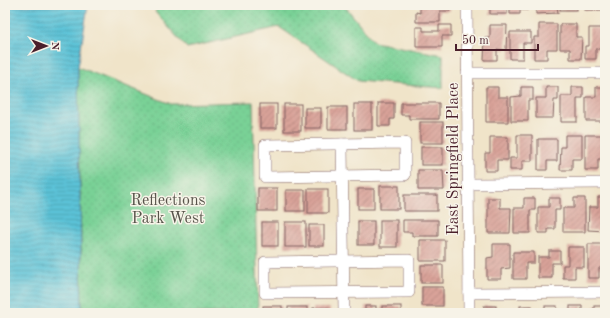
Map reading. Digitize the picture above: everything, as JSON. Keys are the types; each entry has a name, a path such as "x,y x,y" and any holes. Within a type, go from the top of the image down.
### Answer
{"street":[{"name":"East Springfield Place","path":"467,5 469,313"},
{"path":"467,73 605,73"},
{"path":"405,143 405,175 265,177 265,145 342,144 405,143"},
{"path":"342,144 344,313"},
{"path":"468,184 605,183"},
{"path":"409,260 409,292 265,293 264,262 343,261 409,260"},
{"path":"469,293 605,292"}],"green space":[{"path":"159,5 344,5 374,42 443,55 443,88 358,81 279,27 187,48 155,12"},
{"name":"Reflections Park West","path":"78,67 171,104 253,102 258,313 82,313"}],"water":[{"path":"5,5 88,5 78,67 82,313 5,313"}],"building":[{"path":"420,5 450,5 450,11 440,11 440,22 416,22 416,12 420,13"},
{"path":"490,5 507,5 507,14 490,14"},
{"path":"510,5 528,5 528,10 520,10 520,14 510,14"},
{"path":"536,5 557,5 558,13 536,14"},
{"path":"560,5 577,5 577,10 560,10"},
{"path":"585,5 603,5 603,10 585,10"},
{"path":"539,24 557,24 557,49 547,49 547,59 534,59 534,37 539,37"},
{"path":"560,24 576,24 576,37 582,37 581,59 570,59 570,49 560,49"},
{"path":"439,25 451,25 451,36 442,36 442,47 416,47 416,27 423,27 423,31 439,31"},
{"path":"490,25 507,25 506,50 497,49 497,60 484,60 485,38 490,38"},
{"path":"589,28 605,28 605,49 596,49 596,59 585,59 585,46 589,46"},
{"path":"510,32 531,32 531,43 523,43 523,59 510,59"},
{"path":"486,87 498,87 498,97 508,97 508,122 486,122"},
{"path":"521,87 533,87 533,100 528,100 528,121 511,121 511,97 521,96"},
{"path":"546,87 558,87 558,100 554,100 553,118 536,118 536,98 546,98"},
{"path":"572,87 583,87 583,98 577,98 577,122 561,122 561,96 572,96"},
{"path":"596,87 605,87 605,121 586,121 586,97 596,97"},
{"path":"378,103 394,103 394,119 390,119 390,126 378,126"},
{"path":"401,103 439,103 439,119 409,119 409,115 401,115"},
{"path":"260,104 277,104 277,128 260,128"},
{"path":"284,104 301,104 301,131 284,131"},
{"path":"354,104 372,104 372,130 354,130"},
{"path":"328,107 347,107 347,129 328,129"},
{"path":"305,108 321,108 321,128 305,128"},
{"path":"420,122 443,122 443,143 420,143"},
{"path":"517,135 532,135 532,161 522,161 522,170 510,170 510,158 517,158"},
{"path":"565,135 582,135 582,159 572,159 572,170 560,170 561,147 565,147"},
{"path":"585,135 605,135 605,159 598,159 598,170 585,170"},
{"path":"490,137 508,137 508,160 497,160 497,171 485,171 485,153 490,153"},
{"path":"538,139 557,139 557,161 547,161 547,170 538,170"},
{"path":"421,147 443,147 443,165 421,165"},
{"path":"418,170 443,170 444,190 418,190"},
{"path":"380,186 399,186 399,209 380,209"},
{"path":"258,188 277,188 277,211 258,211"},
{"path":"308,189 328,189 328,213 308,213"},
{"path":"358,189 374,189 374,209 358,209"},
{"path":"286,190 305,190 305,211 286,211"},
{"path":"404,195 437,195 437,211 404,211"},
{"path":"598,197 605,197 605,231 588,230 589,207 598,207"},
{"path":"488,198 500,198 500,208 511,208 510,233 488,233"},
{"path":"524,198 535,198 535,210 530,210 530,233 514,233 514,208 524,208"},
{"path":"549,198 560,198 560,210 555,210 555,229 548,229 548,233 538,233 538,207 549,207"},
{"path":"574,198 585,198 585,232 563,232 563,208 574,208"},
{"path":"380,220 397,220 397,247 380,247"},
{"path":"403,220 438,220 438,236 412,236 412,232 403,232"},
{"path":"358,221 374,221 374,245 358,245"},
{"path":"262,222 278,222 278,246 262,246"},
{"path":"285,222 306,222 306,247 285,247"},
{"path":"309,225 324,225 324,246 309,246"},
{"path":"420,240 445,240 445,261 420,261"},
{"path":"493,244 510,244 510,268 501,269 501,279 487,279 487,258 493,257"},
{"path":"588,244 605,244 605,268 599,268 599,278 588,278"},
{"path":"568,247 584,247 584,267 575,267 575,278 563,278 563,265 568,265"},
{"path":"549,251 560,251 560,263 552,263 552,278 538,278 538,257 549,257"},
{"path":"513,252 534,252 534,263 526,263 526,279 513,279"},
{"path":"421,265 443,265 443,283 421,283"},
{"path":"422,287 443,287 443,306 422,306"},
{"path":"263,306 282,306 282,313 263,313"},
{"path":"365,306 376,306 376,313 365,313"},
{"path":"382,306 401,306 401,313 382,313"},
{"path":"484,306 496,306 496,313 484,313"},
{"path":"520,306 532,306 532,313 520,313"},
{"path":"545,306 557,306 557,313 545,313"},
{"path":"570,306 582,306 582,313 570,313"},
{"path":"594,306 605,306 605,313 594,313"},
{"path":"288,307 307,307 307,313 288,313"},
{"path":"313,308 330,308 330,313 313,313"}]}
